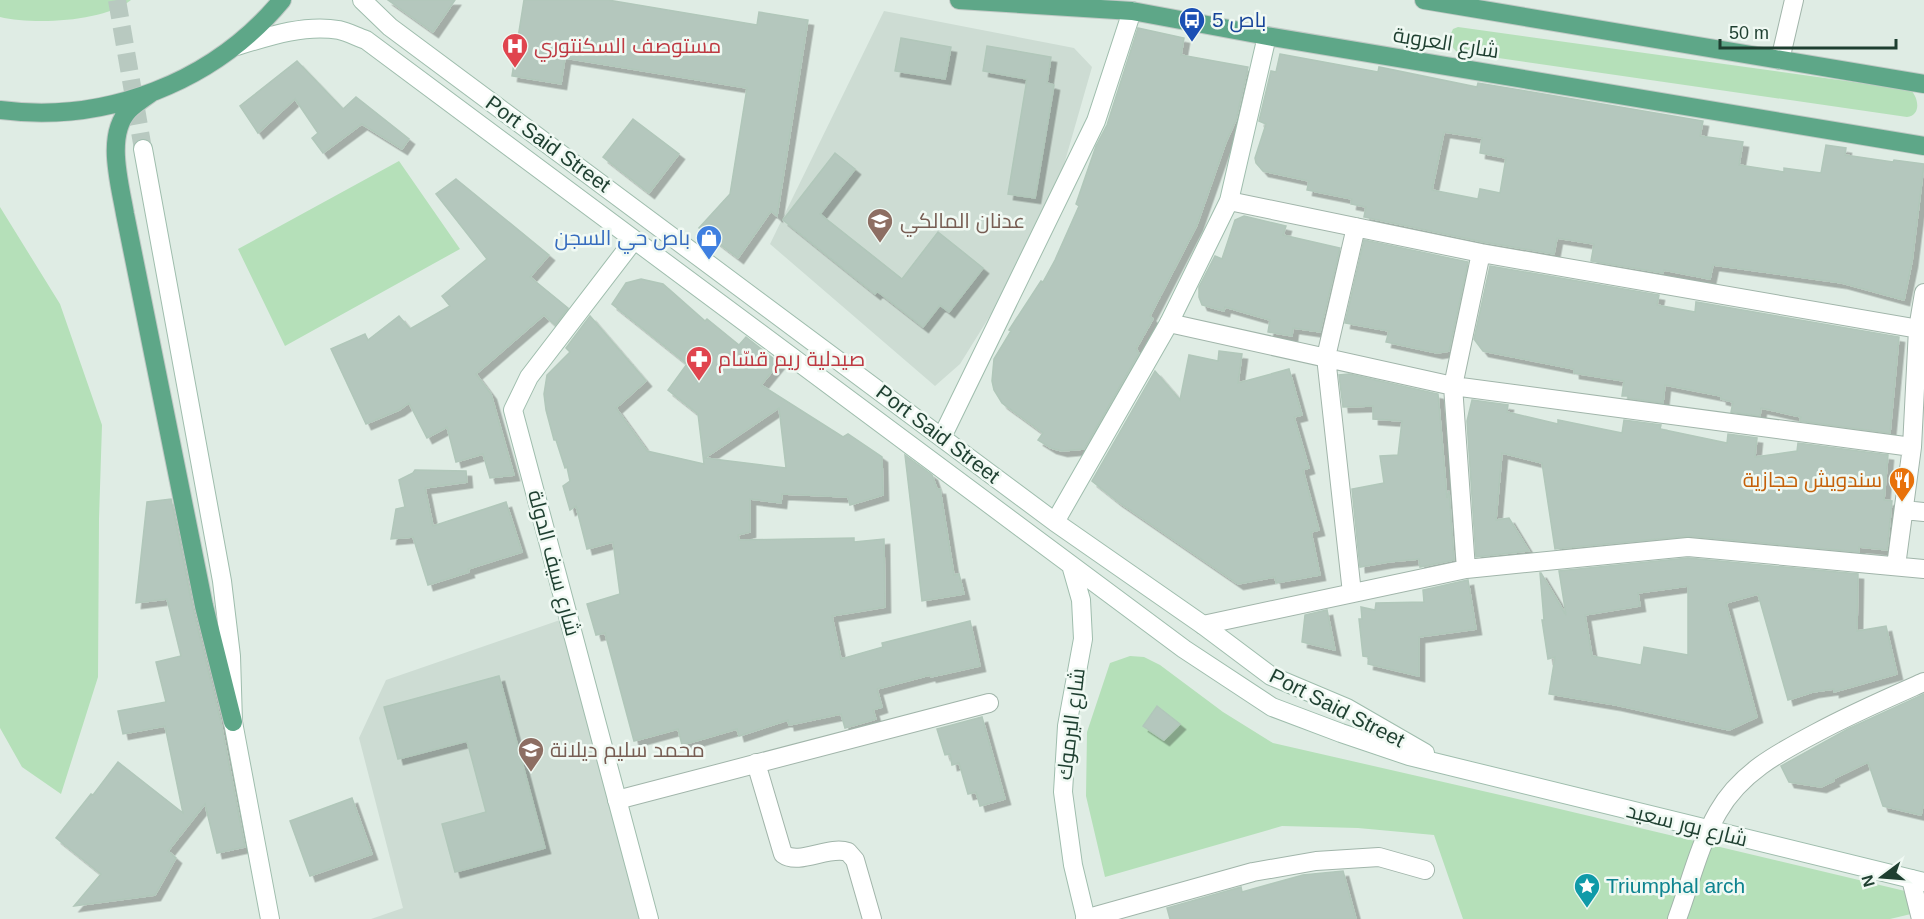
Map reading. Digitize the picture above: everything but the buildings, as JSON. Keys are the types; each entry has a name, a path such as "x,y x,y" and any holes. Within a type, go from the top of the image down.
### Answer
{"main road":[{"path":"0,110 62,113 102,108 151,93 192,75 237,46 268,17 282,0"},
{"name":"شارع العروبة","path":"959,0 1131,11 1267,36 1924,146"},
{"path":"1082,0 1131,11"},
{"name":"شارع العروبة","path":"1424,0 1924,84"},
{"path":"151,93 128,111 123,118 118,126 115,150 125,214 201,594 233,723"}],"street":[{"name":"Port Said Street","path":"362,0 390,27 1055,522 1203,625 1270,676 1347,708 1450,767"},
{"path":"1780,60 1794,0"},
{"path":"942,437 1096,121 1131,11"},
{"name":"شارع بور سعيد","path":"237,46 271,36 310,29 339,30 366,40 1184,649 1272,707 1408,756 1918,881"},
{"path":"1055,522 1169,323 1230,201 1267,36"},
{"path":"143,149 222,581 231,656 233,723 270,919"},
{"path":"1230,201 1481,254 1921,330"},
{"path":"1352,593 1326,357 1356,227"},
{"name":"شارع سيف الدولة","path":"634,240 529,377 513,410 648,919"},
{"path":"1466,569 1453,386 1481,254"},
{"path":"1896,566 1912,447 1924,292"},
{"path":"1169,323 1453,386 1912,447"},
{"path":"1904,510 1924,512"},
{"path":"1203,625 1466,569 1688,547 1924,569"},
{"name":"شارع اليرموك","path":"1071,565 1081,600 1083,639 1067,726 1063,792 1073,865 1085,919"},
{"path":"1677,919 1708,830 1719,810 1747,775 1765,761 1832,724 1924,682"},
{"path":"617,800 989,703"},
{"path":"756,764 783,854 791,858 837,850 848,852 855,860 873,919"},
{"path":"1085,919 1253,872 1305,862 1379,857 1425,870"},
{"path":"1918,881 1921,919"}],"shaded area":[{"path":"884,11 1074,48 1092,67 1047,224 960,364 935,386 770,244"},
{"path":"560,620 644,919 371,919 403,908 359,738 386,680"}],"green space":[{"path":"0,0 131,0 104,13 86,17 31,21 0,17"},
{"path":"1458,27 1911,90 1916,98 1917,110 1912,116 1907,117 1457,52 1451,44 1450,36 1453,29"},
{"path":"399,161 460,249 285,346 238,249"},
{"path":"0,207 60,304 102,425 98,677 61,794 22,767 0,728"},
{"path":"1130,656 1144,657 1160,665 1223,712 1273,743 1905,891 1911,914 1890,919 1463,919 1434,835 1358,828 1282,826 1105,877 1086,796 1087,732 1110,663"}],"tunnel":[{"path":"117,0 143,149"}],"place":[{"name":"باص 5","path":"1192,43"},
{"name":"مستوصف السكنتوري","path":"515,69"},
{"name":"عدنان المالكي","path":"880,244"},
{"name":"باص حي السجن","path":"709,261"},
{"name":"صيدلية ريم قسّام","path":"699,382"},
{"name":"سندويش حجازية","path":"1902,503"},
{"name":"محمد سليم ديلانة","path":"531,773"},
{"name":"Triumphal arch","path":"1587,909"}]}
